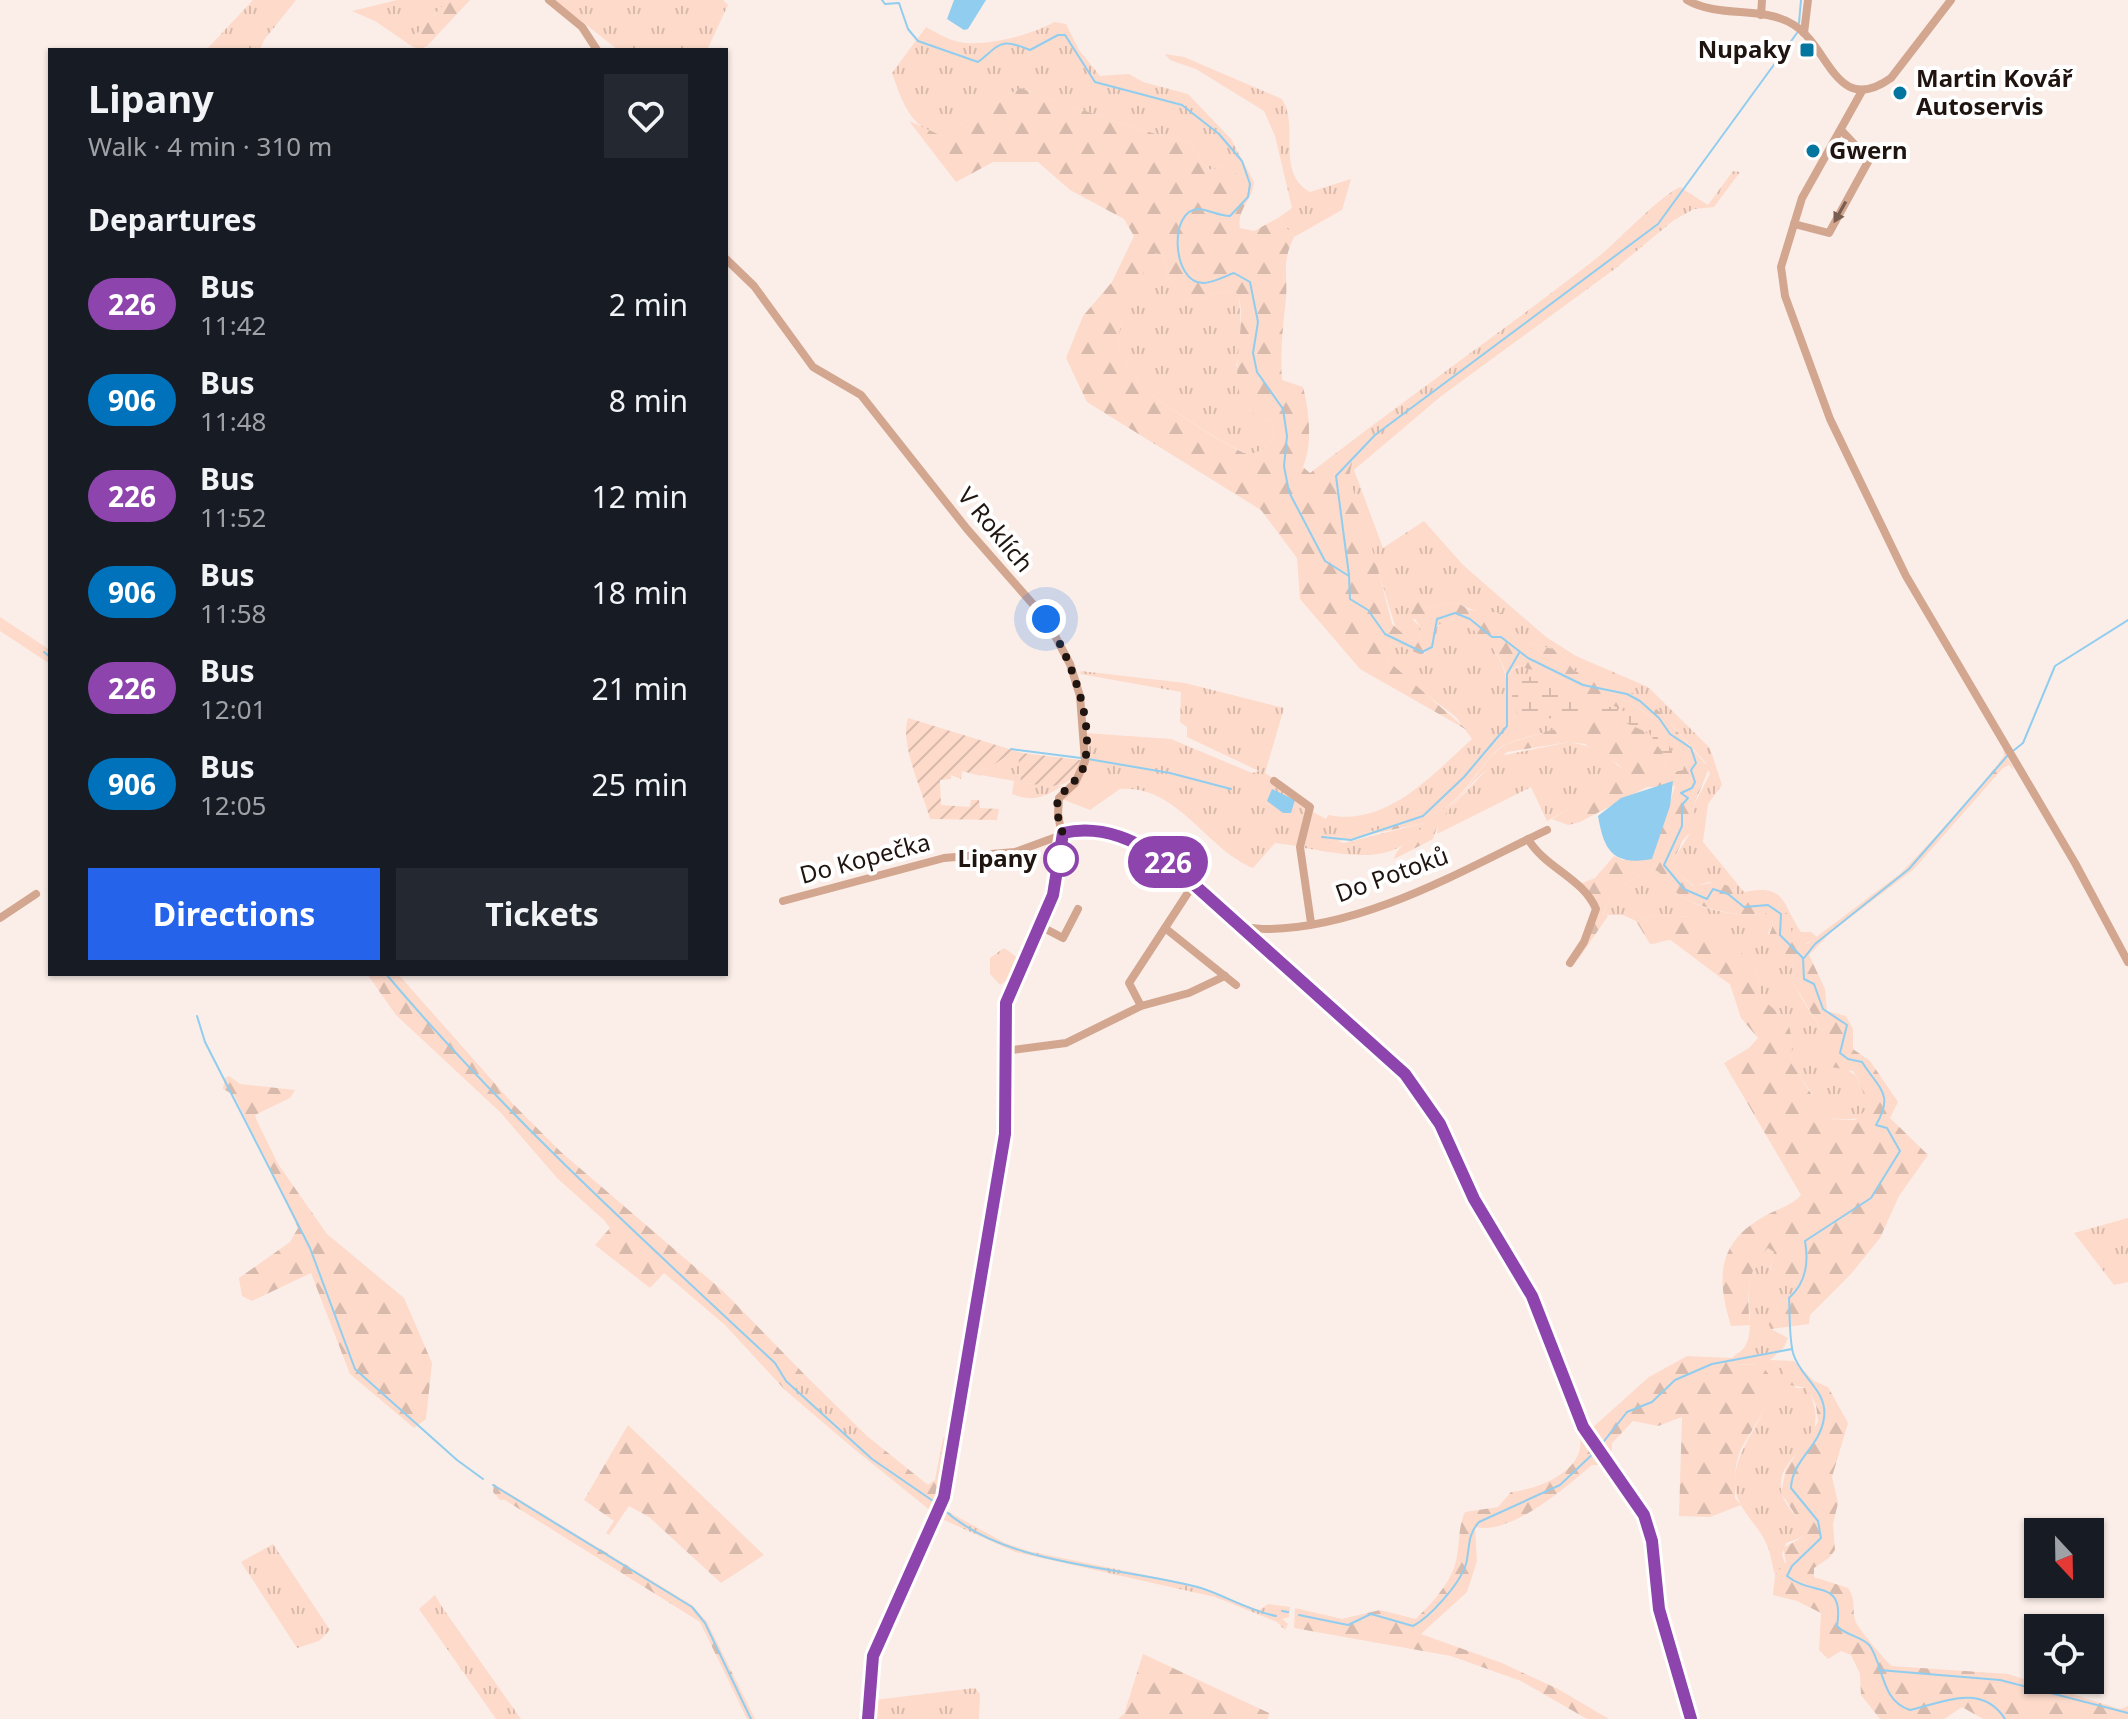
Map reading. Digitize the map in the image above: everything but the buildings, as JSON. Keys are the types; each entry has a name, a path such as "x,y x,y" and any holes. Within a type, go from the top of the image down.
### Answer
{"street":[{"path":"549,0 582,27 596,48"},
{"path":"1687,0 1711,9 1761,15 1799,29 1842,83 1862,91 1878,88 1891,78 1951,0"},
{"path":"1761,15 1762,0"},
{"path":"1799,29 1808,0"},
{"path":"1862,91 1802,198 1781,267 1781,279 1830,419 1906,576 2075,863 2128,962"},
{"path":"1794,224 1829,233 1869,160 1841,130"},
{"name":"V Roklích","path":"728,261 754,286 813,367 861,395 1059,640 1080,696 1085,758 1080,776 1059,798 1057,807 1063,833 1059,872 1042,927 1006,1003 1005,1134 942,1503 873,1656 868,1719"},
{"path":"1274,781 1310,807 1300,847 1311,923"},
{"name":"Do Kopečka","path":"783,901 944,858 1015,852 1063,833 1095,830 1129,839 1170,863 1405,1074 1426,1100 1474,1199 1532,1296 1592,1444 1631,1495 1649,1527 1659,1609 1691,1719"},
{"name":"Do Potoků","path":"1242,928 1265,929 1311,923 1386,903 1547,830"},
{"path":"1528,839 1544,858 1587,894 1596,909 1584,942 1570,963"},
{"path":"1141,1006 1129,983 1193,885"},
{"path":"0,918 36,894"},
{"path":"1042,927 1063,938 1078,909"},
{"path":"1165,928 1236,985"},
{"path":"1005,1051 1066,1043 1141,1006 1189,993 1225,976"}],"green space":[{"path":"253,0 296,0 261,48 208,48"},
{"path":"397,0 448,0 411,40 413,47 375,21 352,11"},
{"path":"448,0 470,0 427,46 413,47 411,40"},
{"path":"555,0 723,0 728,5 708,48 615,48"},
{"path":"1054,22 1066,24 1079,50 1100,76 1129,74 1143,82 1188,94 1231,139 1254,182 1220,166 1212,171 1203,164 1191,143 1126,125 1020,88 942,136 922,127 909,112 892,73 926,27 955,41 978,43 1020,36"},
{"path":"1165,54 1184,57 1282,99 1289,123 1293,173 1310,192 1351,179 1342,210 1294,237 1278,218 1292,208 1275,136 1264,111 1196,69 1170,60"},
{"path":"1020,88 1126,125 1191,143 1203,164 1211,171 1220,166 1254,182 1240,216 1240,228 1254,231 1278,218 1294,237 1286,261 1281,369 1282,380 1303,387 1309,437 1303,467 1310,473 1361,434 1374,441 1353,459 1349,477 1392,624 1411,641 1418,640 1421,627 1409,611 1410,601 1421,601 1427,608 1457,602 1469,610 1502,613 1523,641 1561,653 1574,671 1617,685 1644,699 1661,713 1709,768 1693,807 1697,826 1682,841 1673,862 1677,872 1693,886 1724,884 1739,896 1780,907 1789,918 1796,942 1807,944 1901,873 1971,799 2004,756 2003,748 2014,770 2009,765 2003,768 1914,869 1830,933 1809,955 1825,989 1827,1011 1846,1016 1853,1029 1853,1049 1870,1061 1898,1102 1890,1118 1928,1155 1899,1196 1880,1238 1851,1274 1810,1315 1809,1324 1771,1329 1768,1323 1778,1315 1777,1308 1798,1291 1794,1281 1780,1284 1773,1278 1774,1252 1768,1248 1752,1274 1750,1325 1731,1326 1723,1293 1724,1264 1729,1251 1748,1228 1801,1195 1724,1063 1749,1048 1758,1038 1741,1018 1730,984 1670,940 1650,944 1636,921 1656,915 1694,917 1705,923 1714,936 1743,954 1756,971 1762,999 1788,1021 1792,1039 1791,1063 1812,1095 1822,1100 1829,1119 1855,1120 1869,1107 1860,1084 1853,1071 1826,1066 1822,1055 1822,1031 1794,984 1792,962 1768,938 1773,925 1771,916 1707,908 1677,893 1660,873 1651,868 1612,892 1603,914 1608,916 1577,961 1599,906 1580,884 1595,878 1614,856 1623,860 1652,859 1675,786 1647,787 1580,822 1568,825 1552,819 1624,774 1619,765 1585,744 1569,742 1507,752 1474,781 1439,821 1433,839 1394,859 1424,823 1330,843 1321,835 1332,837 1362,833 1439,811 1464,792 1499,749 1558,728 1598,721 1635,726 1650,736 1661,751 1668,773 1683,770 1686,758 1680,749 1660,724 1643,710 1624,700 1619,708 1578,692 1570,683 1551,674 1517,666 1511,671 1507,689 1503,666 1491,646 1473,630 1452,619 1438,625 1435,641 1422,655 1392,643 1387,660 1467,730 1360,669 1300,599 1297,558 1261,510 1087,402 1066,358 1083,316 1112,282 1134,236 1124,219 1070,190 1038,162 993,162 956,182 909,121 942,136","holes":["1156,253 1164,256 1167,275 1185,301 1229,291 1235,291 1239,297 1238,387 1243,401 1253,413 1270,421 1273,428 1270,441 1259,451 1248,454 1240,451 1179,414 1145,389 1125,361 1119,333 1126,308"]},
{"path":"1733,171 1740,172 1714,207 1694,209 1674,220 1616,268 1440,397 1354,470 1383,548 1424,521 1463,565 1546,637 1576,656 1648,687 1710,748 1722,785 1708,804 1703,842 1744,892 1768,891 1782,898 1801,932 1811,932 1817,937 1804,945 1796,943 1791,935 1790,920 1738,896 1734,889 1709,882 1694,886 1677,872 1673,862 1692,829 1693,807 1710,774 1705,762 1661,713 1574,671 1561,653 1523,641 1503,619 1490,612 1477,611 1457,602 1427,608 1422,605 1413,620 1421,627 1418,640 1411,641 1397,632 1349,477 1353,459 1374,441 1361,434 1597,258 1672,192 1680,187 1708,205"},
{"path":"1156,253 1164,256 1167,275 1185,301 1229,291 1235,291 1239,297 1242,345 1236,365 1263,419 1270,421 1273,428 1270,441 1259,451 1249,454 1241,451 1179,414 1145,389 1125,361 1119,342 1122,321 1137,283"},
{"path":"0,617 48,649 48,663 0,631"},
{"path":"1445,619 1468,625 1488,642 1502,665 1507,689 1511,671 1522,665 1551,674 1570,683 1578,692 1619,707 1624,700 1634,705 1660,724 1674,740 1686,758 1683,770 1668,773 1664,757 1655,743 1643,731 1628,724 1602,723 1562,729 1523,738 1498,749 1462,792 1439,811 1364,833 1321,836 1344,843 1424,823 1418,833 1397,848 1359,855 1304,848 1313,812 1326,819 1328,815 1349,817 1389,806 1424,782 1472,739 1456,717 1395,671 1387,660 1392,643 1423,655"},
{"path":"1081,671 1185,683 1284,708 1265,773 1305,799 1307,807 1297,846 1275,843 1253,868 1220,847 1175,807 1140,790 1120,789 1090,810 1059,798 1080,776 1085,733 1171,739 1252,773 1259,771 1187,737 1187,727 1180,722 1181,692 1080,674"},
{"path":"1519,674 1552,682 1560,692 1573,695 1581,703 1579,714 1532,721 1521,719 1512,697"},
{"path":"1603,705 1646,721 1663,736 1674,757 1668,760 1649,733 1600,712"},
{"path":"908,718 1022,753 1081,760 1071,779 1050,786 1021,783 1018,755 1008,755 986,770 981,769 981,776 962,771 961,779 951,775 951,779 940,780 941,805 970,807 971,800 979,800 980,808 999,809 997,820 930,819 909,754"},
{"path":"1569,742 1596,748 1625,771 1623,778 1547,821 1531,787 1437,834 1438,821 1500,756"},
{"path":"1008,755 1018,755 1021,783 1062,786 1043,796 1026,798 1012,794 1014,781 981,775 980,769 986,770"},
{"path":"1094,769 1108,777 1094,801 1080,792"},
{"path":"1651,868 1677,893 1695,904 1733,914 1766,913 1771,916 1773,925 1768,933 1792,962 1794,984 1802,999 1845,1068 1856,1076 1869,1107 1865,1113 1852,1119 1829,1119 1791,1063 1792,1039 1788,1021 1762,999 1756,971 1743,954 1714,936 1705,923 1694,917 1656,915 1636,921 1623,915 1603,915 1612,892"},
{"path":"1004,948 1021,960 1009,979 1000,985 990,974 990,958"},
{"path":"368,976 400,976 513,1104 561,1152 724,1292 807,1377 795,1378 785,1390 725,1325 664,1273 650,1288 595,1245 610,1228 604,1220 558,1179 500,1112 396,1015"},
{"path":"229,1076 240,1084 295,1090 290,1098 255,1115 257,1121 278,1164 327,1234 404,1298 432,1363 426,1419 414,1428 350,1374 311,1273 252,1301 242,1296 239,1278 290,1242 298,1228 234,1095 223,1089 225,1078"},
{"path":"2128,1218 2128,1282 2114,1285 2074,1233"},
{"path":"1768,1248 1774,1252 1770,1269 1794,1281 1798,1291 1777,1308 1778,1314 1771,1329 1788,1338 1784,1347 1770,1360 1782,1367 1796,1388 1807,1388 1815,1408 1815,1424 1810,1437 1786,1467 1781,1479 1784,1499 1806,1531 1803,1537 1786,1543 1782,1554 1785,1564 1775,1575 1770,1552 1738,1499 1735,1481 1742,1452 1767,1400 1767,1372 1754,1364 1738,1365 1732,1358 1748,1340 1751,1275"},
{"path":"1687,1356 1732,1358 1738,1365 1757,1365 1767,1372 1771,1383 1770,1395 1737,1459 1735,1498 1741,1505 1710,1517 1679,1516 1682,1417 1658,1426 1633,1421 1612,1443 1611,1458 1592,1428 1649,1377"},
{"path":"1770,1360 1794,1361 1814,1381 1828,1387 1848,1423 1832,1477 1838,1503 1833,1524 1835,1550 1814,1568 1814,1577 1848,1588 1857,1624 1889,1663 1892,1666 2008,1674 2024,1679 2024,1694 2072,1694 2120,1709 2128,1706 2128,1719 1983,1719 1962,1707 1944,1719 1880,1719 1861,1695 1860,1674 1851,1655 1841,1651 1828,1659 1819,1650 1821,1613 1797,1601 1773,1595 1775,1575 1786,1562 1783,1548 1803,1537 1806,1531 1781,1493 1786,1469 1818,1422 1816,1405 1807,1388 1790,1385 1782,1367"},
{"path":"807,1377 867,1436 854,1449 785,1390 795,1378"},
{"path":"628,1425 764,1555 721,1583 649,1517 629,1506 609,1535 606,1533 614,1521 584,1500"},
{"path":"1579,1433 1602,1465 1592,1465 1553,1497 1521,1517 1490,1528 1475,1527 1477,1561 1467,1592 1421,1634 1502,1663 1558,1689 1609,1719 1587,1719 1521,1681 1451,1656 1294,1628 1295,1608 1342,1619 1380,1610 1416,1619 1451,1574 1465,1512 1498,1507 1511,1492 1535,1487 1559,1475 1577,1457"},
{"path":"867,1436 928,1485 935,1480 943,1438 951,1436 943,1482 934,1509 931,1511 854,1449"},
{"path":"494,1484 692,1605 707,1622 755,1719 747,1719 700,1622 505,1500 500,1500 493,1492"},
{"path":"945,1510 1005,1543 1028,1551 1184,1583 1259,1610 1268,1604 1290,1607 1289,1617 1282,1619 1288,1624 1285,1630 1277,1622 1215,1597 1015,1552 942,1519"},
{"path":"273,1544 330,1630 319,1641 297,1648 241,1562"},
{"path":"435,1595 521,1719 496,1719 419,1609"},
{"path":"1143,1654 1269,1713 1268,1719 1118,1719 1124,1714"},
{"path":"975,1688 980,1694 979,1719 870,1719 874,1700"}],"water":[{"path":"954,0 986,0 968,29 964,30 947,19"},
{"path":"1673,781 1670,806 1652,859 1619,858 1607,847 1598,816 1621,798"},
{"path":"1272,789 1295,800 1291,813 1283,813 1267,801"}],"waterway":[{"path":"882,0 885,4 899,3 908,29 918,41 978,62 1001,45 1012,44 1030,50 1058,35 1065,35 1095,82 1182,105 1219,134 1242,161 1250,184 1248,197 1230,216 1199,209 1189,212 1178,232 1180,260 1193,280 1207,283 1234,273 1250,282 1258,322 1253,353 1257,372 1283,409 1287,436 1284,466 1289,492 1325,561 1349,576 1350,599 1368,610 1385,634 1422,652 1432,647 1437,619 1455,613 1470,619 1492,637 1501,637 1528,658 1583,685 1627,694 1640,701 1659,718 1670,734 1691,748 1696,763 1691,770 1695,782 1692,788 1681,793 1688,798 1682,805 1682,826 1664,865 1684,889 1707,899 1713,889 1728,894 1744,907 1768,905 1781,914 1780,935 1803,958 1804,979 1814,984 1823,1009 1847,1025 1840,1053 1848,1059 1862,1062 1879,1086 1884,1106 1876,1125 1887,1128 1900,1151 1871,1198 1805,1241 1805,1272 1789,1298 1793,1353 1822,1400 1824,1418 1817,1437 1796,1469 1791,1488 1818,1521 1821,1538 1792,1566 1787,1576 1832,1595 1838,1611 1837,1626 1870,1646 1888,1691 1901,1706 1910,1710 1949,1700 1974,1698 1996,1708 2005,1719"},
{"path":"1799,23 1801,0"},
{"path":"1349,575 1336,476 1375,435 1658,224 1797,33"},
{"path":"2013,751 2023,743 2055,666 2128,620"},
{"path":"44,652 48,655"},
{"path":"1322,837 1351,840 1423,816 1464,777 1507,726 1507,674 1519,653"},
{"path":"1011,749 1081,758"},
{"path":"1804,958 1815,944 1909,869 2008,755"},
{"path":"1088,759 1170,773 1231,789"},
{"path":"388,976 526,1126 775,1363 786,1381 872,1459 936,1503"},
{"path":"197,1016 205,1042 310,1248 355,1369 457,1460 483,1479"},
{"path":"1601,1445 1627,1412 1652,1402 1675,1380 1712,1364 1792,1349"},
{"path":"1299,1615 1348,1625 1371,1614 1413,1626 1436,1608 1458,1581 1466,1564 1472,1532 1479,1522 1560,1485 1597,1450"},
{"path":"493,1485 692,1607 705,1623 751,1719"},
{"path":"943,1509 969,1528 1031,1554 1201,1588 1276,1616"},
{"path":"1282,1611 1288,1612"},
{"path":"1879,1670 2000,1680 2128,1713"}],"bus line":[{"name":"226","path":"868,1719 867,1690 873,1656 885,1622 944,1497 1005,1134 1008,1079 1003,1030 1006,1003 1043,924 1053,895 1063,833 1078,829 1129,839 1170,863 1405,1074 1426,1100 1474,1199 1532,1296 1583,1427 1644,1515 1652,1541 1659,1609 1685,1689 1691,1719"}],"place":[{"name":"Nupaky","path":"1807,50"},
{"name":"Martin Kovář Autoservis","path":"1900,93"},
{"name":"Gwern","path":"1813,151"},
{"name":"Lipany","path":"1061,859"}],"route":[{"path":"1046,619 1070,664 1080,696 1085,733 1084,764 1080,776 1059,798 1057,807 1063,833 1059,872 1061,859"}]}
